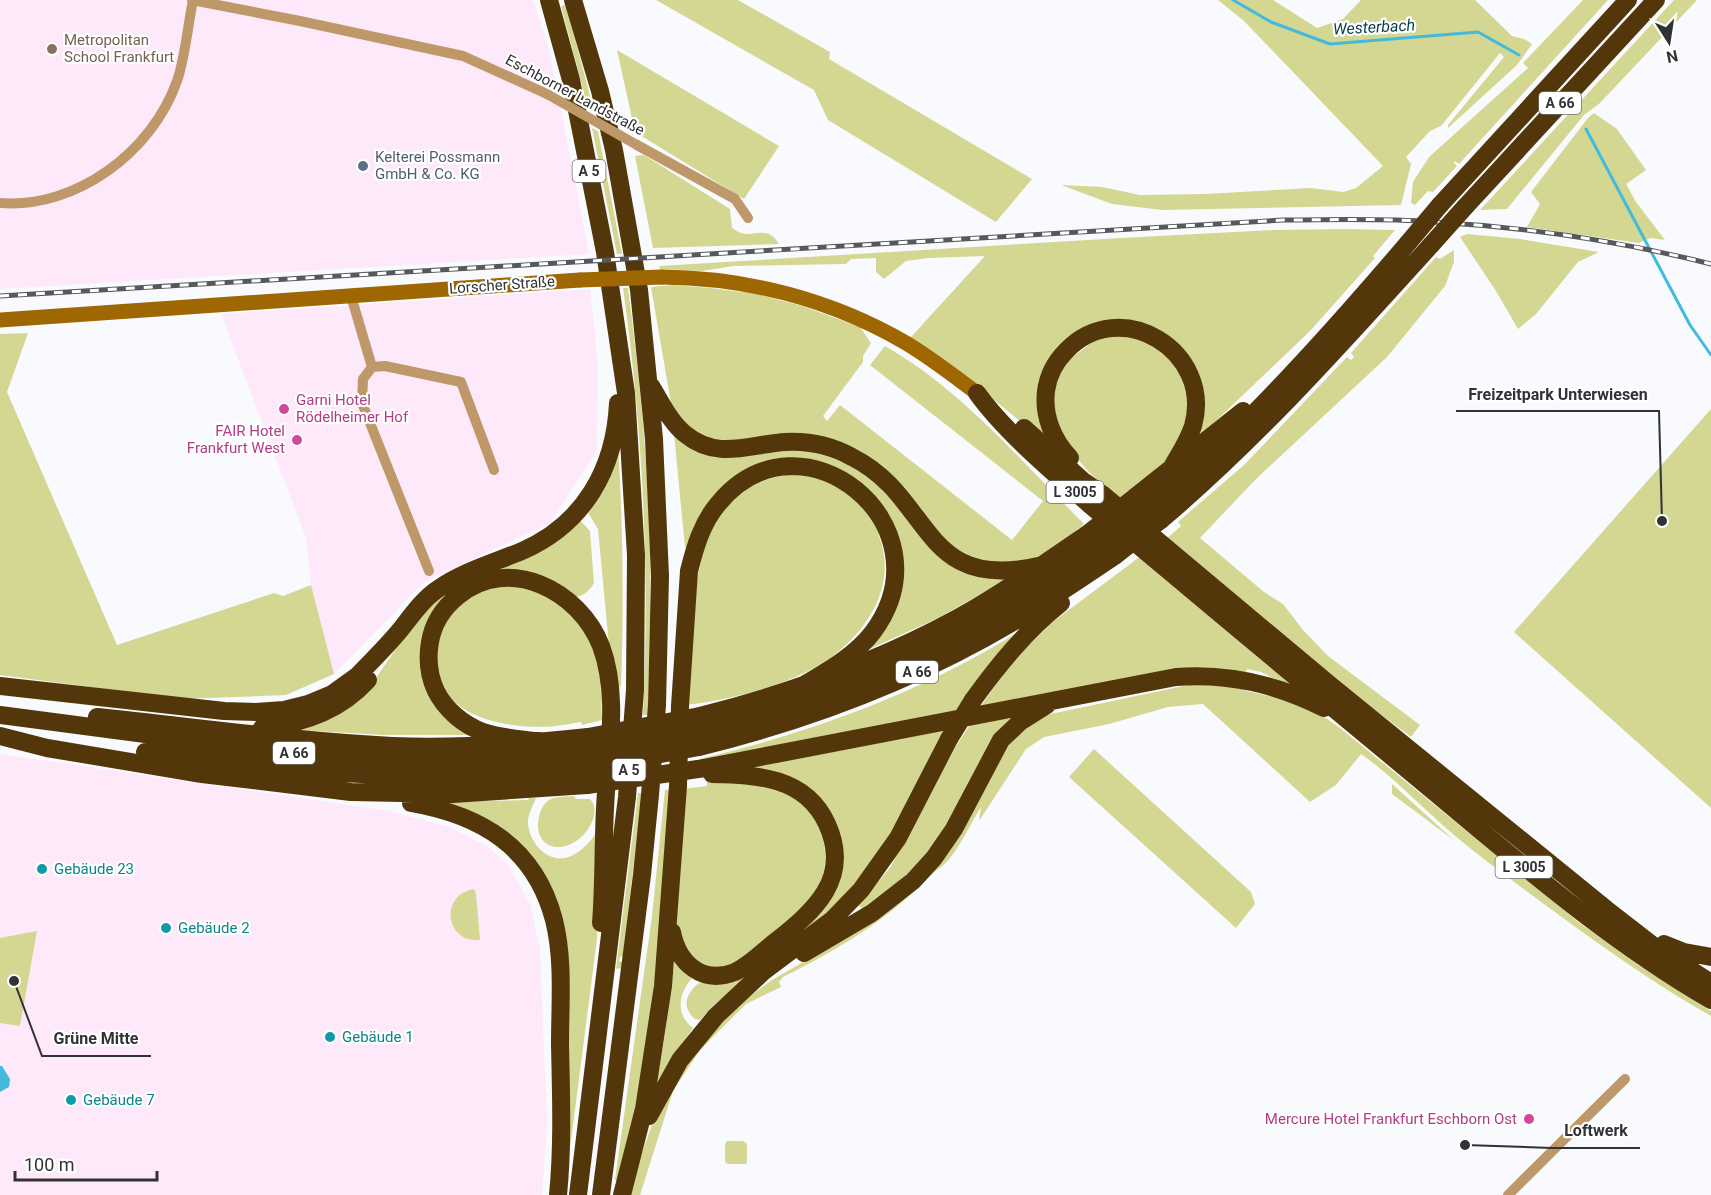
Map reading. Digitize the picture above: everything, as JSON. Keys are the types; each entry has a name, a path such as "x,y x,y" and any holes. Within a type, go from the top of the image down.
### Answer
{"highway":[{"name":"A 5","path":"549,0 571,80 601,229 626,393 636,566 635,690 627,797 578,1195"},
{"name":"A 5","path":"573,0 600,91 626,209 639,290 656,477 659,609 657,705 644,864 601,1195"},
{"name":"A 66","path":"700,731 806,717 909,676 1012,622 1116,555 1148,508 1227,441 1290,376 1354,307 1440,205 1628,0"},
{"name":"A 66","path":"1148,508 1229,460 1271,419 1656,0"},
{"path":"351,792 453,794 527,791 649,728 700,731 797,689 863,664 927,634 983,603 1043,565 1094,540 1148,508 1189,437 1196,411 1194,385 1183,361 1165,342 1142,331 1116,328 1090,334 1068,348 1053,369 1048,381 1046,407 1048,421 1057,442 1102,494"},
{"path":"0,686 224,711 284,710 322,699 345,685 369,664 436,590 457,577 545,540 564,525 590,497 607,464 614,442 618,418 618,344"},
{"path":"1172,467 1290,376"},
{"path":"648,382 679,428 703,446 723,450 797,442 839,451 859,460 885,480 931,537 960,562 995,571 1015,571 1043,565"},
{"name":"L 3005","path":"977,393 993,402 1082,480 1102,494 1330,685 1429,763 1606,909 1655,947 1711,983"},
{"name":"L 3005","path":"977,393 987,407 1074,491 1518,863 1607,933 1711,1000"},
{"path":"622,1195 644,1109 658,1025 678,786 680,706 689,571 706,522 722,500 746,480 768,471 803,467 838,477 869,500 882,518 890,537 894,556 894,576 883,615 866,640 830,669 797,689"},
{"name":"A 66","path":"0,736 269,767 372,775 487,776 588,760 700,731 810,698 915,655 1014,603 1094,540"},
{"path":"637,1139 666,1083 691,1045 716,1016 764,971 832,920 861,890 898,838 949,739 973,700 1019,642 1046,615 1116,555"},
{"path":"567,1195 601,924 605,807 610,718 608,672 596,635 578,609 563,596 547,587 517,579 495,580 477,585 454,599 437,621 430,639 428,656 434,686 444,705 466,724 482,732 541,742 588,760 667,774 698,771 1176,677 1210,676 1243,679 1270,685 1299,696 1347,720"},
{"path":"659,609 670,648 680,706"},
{"path":"221,730 287,724 334,708 351,697 371,677 399,631"},
{"path":"751,985 770,976 791,960 873,913 913,881 934,858 954,829 1001,740 1020,722 1055,700"},
{"path":"0,708 276,737 393,746 441,747 541,742"},
{"name":"A 66","path":"0,715 266,750 378,759 588,760"},
{"path":"0,736 47,748 202,774 351,792 450,811 493,831 512,847 532,873 541,887 554,922 560,973 561,1148 558,1195"},
{"path":"669,914 674,942 680,956 688,965 707,975 733,972 745,966 806,917 825,894 832,876 834,856 829,828 820,812 806,797 766,777 698,771"},
{"path":"1606,909 1672,948 1711,957"}],"main road":[{"name":"Lorscher Straße","path":"0,320 580,280 662,277 730,282 812,301 887,332 933,360 977,393"}],"street":[{"name":"Eschborner Landstraße","path":"193,0 464,56 547,94 735,199 748,218"},
{"path":"0,203 14,204 52,198 94,180 120,163 161,113 177,81 193,0"},
{"path":"351,296 372,367"},
{"path":"429,571 362,403 363,379 372,367 385,366 461,382 494,470"},
{"path":"1508,1195 1625,1079"}],"shaded area":[{"path":"0,0 533,0 549,49 589,254 0,289"},
{"path":"590,289 598,363 597,451 550,523 424,582 334,674 311,585 306,538 221,314"},
{"path":"0,754 389,811 449,827 487,846 507,864 530,904 540,949 547,1122 542,1195 0,1195"}],"green space":[{"path":"656,0 738,0 830,52 829,59 1032,179 996,222 828,120 814,90"},
{"path":"1218,0 1273,0 1317,28 1343,19 1361,0 1475,0 1512,36 1532,44 1517,65 1448,128 1448,125 1504,57 1500,53 1441,126 1430,131 1406,157 1411,164 1401,205 1162,210 1112,204 1061,185 1102,187 1140,195 1311,188 1343,192 1356,188 1383,166 1244,21"},
{"path":"1583,0 1608,0 1459,164 1455,161 1457,166 1433,192 1428,191 1415,205 1411,203 1413,182 1429,157 1528,68 1523,63"},
{"path":"1674,0 1697,0 1600,103 1584,115 1507,209 1480,210"},
{"path":"566,5 594,111 588,108 561,6"},
{"path":"617,50 779,146 744,199 635,132"},
{"path":"1594,113 1617,129 1646,170 1626,184 1636,202 1665,240 1650,238 1639,243 1527,227 1540,204 1531,192"},
{"path":"592,128 598,131 622,254 617,254"},
{"path":"644,155 730,209 732,228 745,234 769,234 779,244 653,248 635,156"},
{"path":"1273,230 1395,230 1373,256 1375,258 1310,331 1197,439 1203,403 1143,325 1053,356 1053,448 977,386 894,331 911,337 985,256 906,261 884,279 876,272 876,258 851,259 846,264 733,266 702,271 660,269 659,266 1121,238"},
{"path":"1467,234 1520,239 1599,252 1578,262 1536,314 1518,329 1460,237"},
{"path":"1454,250 1454,262 1445,286 1387,357 1256,479 1200,538 1264,592 1283,604 1303,630 1328,656 1420,725 1411,737 1165,540 1181,526 1178,522 1244,465 1347,357 1351,360 1354,357 1351,353 1436,257 1440,259"},
{"path":"673,285 757,294 802,306 860,327 871,343 863,356 863,362 823,416 827,421 840,405 1012,540 1043,501 870,365 885,346 913,364 965,405 1084,524 1047,553 1007,566 961,556 856,451 739,445 694,435 672,409 651,287"},
{"path":"623,288 628,288 632,317 648,490 650,617 648,715 643,715 646,608 640,448"},
{"path":"28,333 7,392 117,645 274,593 283,596 311,585 334,674 286,695 181,699 0,675 0,334"},
{"path":"1103,334 1140,335 1178,363 1191,412 1168,458 1155,472 1117,499 1087,470 1059,437 1051,403 1061,366"},
{"path":"1711,409 1711,808 1514,632"},
{"path":"674,434 689,443 797,447 860,465 925,538 1006,580 938,618 852,657 899,585 867,490 767,465 687,549"},
{"path":"618,446 621,506 622,656 621,686 613,688 598,529 587,511"},
{"path":"787,475 815,477 830,482 848,494 874,519 884,553 885,569 878,600 862,628 851,641 823,663 786,681 765,688 723,699 685,705 699,569 713,526 724,508 740,493 761,482"},
{"path":"580,520 590,531 594,583 583,595 574,597 561,589 461,586 425,668 481,735 384,735 297,730 374,681 412,625 436,598"},
{"path":"1141,556 1316,699 1261,672 1247,669 1246,673 978,710 1016,657 1054,621"},
{"path":"500,585 546,593 586,629 600,672 602,720 582,725 581,722 539,727 512,725 474,714 452,699 444,686 437,656 444,625 452,611 466,597"},
{"path":"1020,631 954,715 699,764 699,759 783,737 865,708 944,673"},
{"path":"1193,684 1242,686 1243,690 1268,696 1271,692 1323,716 1577,921 1638,965 1711,1011 1711,1016 1634,968 1479,856 1361,754 1336,785 1310,802 1203,704 1168,707 1109,724 1044,737 1026,749 979,821 981,807 946,863 897,907 861,933 783,977 779,982 781,987 746,1004 700,1050 673,1091 640,1195 627,1195 653,1122 682,1066 710,1033 750,996 772,980 894,906 1002,751 1019,732 1046,715"},
{"path":"1026,713 927,853 904,877 864,911 858,905 890,868 953,746 956,746 971,723"},
{"path":"946,729 914,799 855,890 715,1004 700,1020 695,1019 688,1009 687,999 695,986 709,978 718,978 830,894 826,814 739,770"},
{"path":"1094,749 1251,892 1255,904 1236,928 1069,777"},
{"path":"707,782 759,784 791,795 804,805 814,818 825,848 825,865 821,881 804,908 784,929 722,971 691,962 675,924 682,789 707,786"},
{"path":"1392,784 1455,841 1392,794"},
{"path":"671,789 654,1029 620,1181 615,1180 652,916 665,790"},
{"path":"638,793 642,793 623,956 619,961 622,962 622,968 616,969"},
{"path":"574,796 576,799 590,799 594,805 594,817 583,835 574,843 554,847 540,837 538,826 540,813 547,801 553,798"},
{"path":"536,798 528,820 531,836 535,844 547,855 555,858 571,856 583,848 599,830 597,939 567,1172 564,1023 538,874 435,802 528,800"},
{"path":"474,889 480,940 468,939 459,934 453,927 451,918 451,909 455,900 463,893"},
{"path":"37,931 20,1026 0,1023 0,938"},
{"path":"675,957 694,976 685,988 681,1002 683,1016 693,1028 673,1057 655,1090 665,1034"},
{"path":"727,1141 743,1141 747,1144 746,1164 725,1162"}],"water":[{"path":"0,1066 10,1079 9,1087 0,1092"}],"waterway":[{"name":"Westerbach","path":"1233,0 1271,22 1330,44 1478,32 1519,55"},
{"name":"Westerbach","path":"1586,129 1690,325 1711,355"}],"railway":[{"path":"0,296 1283,220 1396,220 1503,227 1608,242 1711,264"}],"place":[{"name":"Metropolitan School Frankfurt","path":"52,49"},
{"name":"Kelterei Possmann GmbH & Co. KG","path":"363,166"},
{"name":"Garni Hotel Rödelheimer Hof","path":"284,409"},
{"name":"FAIR Hotel Frankfurt West","path":"297,440"},
{"name":"Freizeitpark Unterwiesen","path":"1662,521"},
{"name":"Gebäude 23","path":"42,869"},
{"name":"Gebäude 2","path":"166,928"},
{"name":"Grüne Mitte","path":"14,981"},
{"name":"Gebäude 1","path":"330,1037"},
{"name":"Gebäude 7","path":"71,1100"},
{"name":"Mercure Hotel Frankfurt Eschborn Ost","path":"1529,1119"},
{"name":"Loftwerk","path":"1465,1145"}]}
